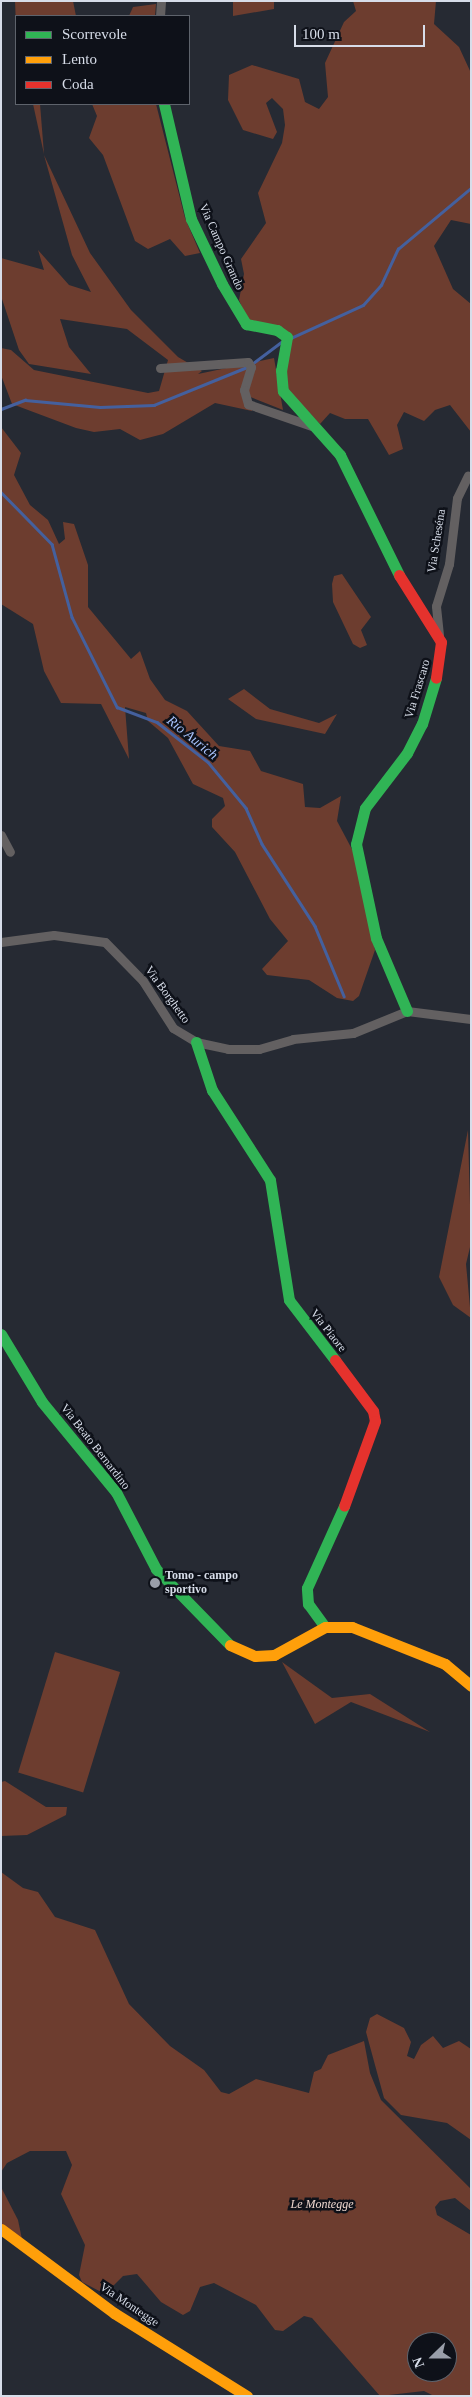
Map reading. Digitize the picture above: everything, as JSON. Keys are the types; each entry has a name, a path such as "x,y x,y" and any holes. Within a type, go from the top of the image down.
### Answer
{"street":[{"path":"160,15 161,1"},
{"name":"Via Campo Grando","path":"164,105 191,218 235,309 246,324 278,330 287,337 280,383 312,426"},
{"path":"160,368 248,362 251,367 244,390 248,404 312,426 340,455 389,559 441,642"},
{"name":"Via Scheséna","path":"441,642 436,606 448,564 457,498 468,475"},
{"name":"Via Frascaro","path":"407,1011 376,938 356,844 365,808 407,754 422,724 434,689 441,642"},
{"path":"1,835 10,852"},
{"name":"Via Borghetto","path":"1,942 54,935 105,942 143,981 173,1028 196,1042 259,1049 293,1038 353,1033 407,1011"},
{"path":"407,1011 471,1019"},
{"name":"Via Piaore","path":"196,1042 212,1090 270,1180 290,1300 373,1411 375,1421 365,1457 307,1588 308,1604 325,1627"},
{"name":"Via Beato Bernardino","path":"1,1334 42,1402 116,1492 156,1569 217,1636 234,1650 255,1656 274,1655 325,1627"},
{"path":"325,1627 352,1628 404,1645 445,1664 471,1686"},
{"name":"Via Montegge","path":"1,2229 114,2313 247,2396"}],"green space":[{"path":"15,1 73,1 76,15 16,15"},
{"path":"233,1 274,1 274,9 233,16"},
{"path":"353,1 436,1 434,24 459,47 471,73 471,224 451,220 434,246 453,289 471,304 471,432 450,405 435,410 424,421 404,412 397,425 403,449 389,455 368,419 345,419 330,413 320,424 284,386 291,341 248,322 239,300 244,274 241,259 266,223 258,193 282,143 285,125 283,109 272,98 266,103 277,132 273,139 243,130 228,100 229,75 252,65 299,79 305,102 319,109 328,97 325,63 344,22 356,11"},
{"path":"156,4 155,15 129,15 133,7"},
{"path":"33,105 40,105 44,154"},
{"path":"92,105 156,105 185,218 200,253 185,256 170,239 148,249 135,241 103,155 89,138 97,116"},
{"path":"44,155 90,253 131,310 178,357 202,371 198,374 274,358 283,410 248,396 252,411 215,403 163,434 140,440 120,429 94,432 76,428 12,404 1,375 1,348 11,350 34,370 148,393 159,391 168,360 127,329 60,319 69,347 91,374 29,364 19,350 1,296 1,258 44,270 38,250 69,285 91,292 72,255"},
{"path":"1,427 21,453 14,475 30,505 48,520 59,544 65,539 63,522 74,524 88,565 88,607 131,659 140,651 150,679 165,700 187,711 219,746 250,751 261,771 303,784 305,807 320,808 341,796 337,821 354,853 375,950 359,996 353,1001 337,998 309,980 267,975 262,969 288,941 270,919 235,852 212,827 212,819 225,806 223,798 193,784 168,738 148,721 146,713 125,707 129,759 101,704 61,703 44,671 33,624 1,604"},
{"path":"342,574 371,617 361,630 367,645 360,648 353,644 333,602 332,584 334,576"},
{"path":"244,689 270,709 319,723 337,714 325,734 256,719 228,699"},
{"path":"468,1130 471,1243 466,1264 471,1318 453,1305 439,1277"},
{"path":"55,1652 120,1672 83,1792 18,1772"},
{"path":"282,1662 332,1698 370,1694 430,1732 351,1702 315,1724"},
{"path":"5,1781 46,1807 67,1807 66,1815 27,1835 1,1836 1,1782"},
{"name":"Le Montegge","path":"1,1872 23,1888 38,1892 55,1917 95,1930 129,2004 170,2046 204,2070 221,2092 229,2094 256,2079 309,2093 314,2072 321,2069 328,2055 364,2041 370,2073 381,2100 471,2189 471,2211 455,2198 440,2201 435,2207 437,2215 471,2235 471,2396 434,2396 424,2391 380,2396 312,2318 304,2316 283,2331 275,2330 256,2305 214,2283 200,2287 190,2311 183,2315 161,2302 137,2274 123,2276 105,2294 82,2282 79,2275 85,2245 61,2194 72,2165 66,2151 30,2151 7,2163 1,2172"},
{"path":"377,2014 404,2028 411,2042 407,2056 414,2059 421,2045 433,2036 443,2048 459,2041 471,2049 471,2140 447,2123 401,2115 384,2098 366,2032 370,2018"},
{"path":"1,2187 18,2220 23,2244 1,2227"}],"waterway":[{"path":"291,338 363,305 381,285 398,249 471,188"},
{"path":"252,364 281,342"},
{"path":"1,409 25,400 100,407 154,405 247,367"},
{"name":"Rio Aurich","path":"1,492 52,544 72,617 117,707 157,722 208,762 246,808 262,844 315,926 344,996"}],"traffic: fast":[{"path":"164,105 191,219 222,284 246,324 277,330 287,337 281,370 283,391 340,455 399,575"},
{"path":"407,1011 376,938 356,844 365,808 407,753 422,724 436,678"},
{"path":"196,1042 212,1090 270,1180 289,1300 335,1360"},
{"path":"1,1334 42,1402 116,1492 156,1569 230,1645"},
{"path":"325,1627 308,1604 307,1588 344,1506"}],"traffic: slow":[{"path":"230,1645 255,1656 274,1655 325,1627 352,1627 445,1664 471,1686"},
{"path":"1,2229 114,2313 247,2396"}],"traffic: jam":[{"path":"399,575 441,642 436,678"},
{"path":"335,1360 373,1411 375,1421 344,1506"}],"place":[{"name":"Tomo - campo sportivo","path":"155,1583"}]}
